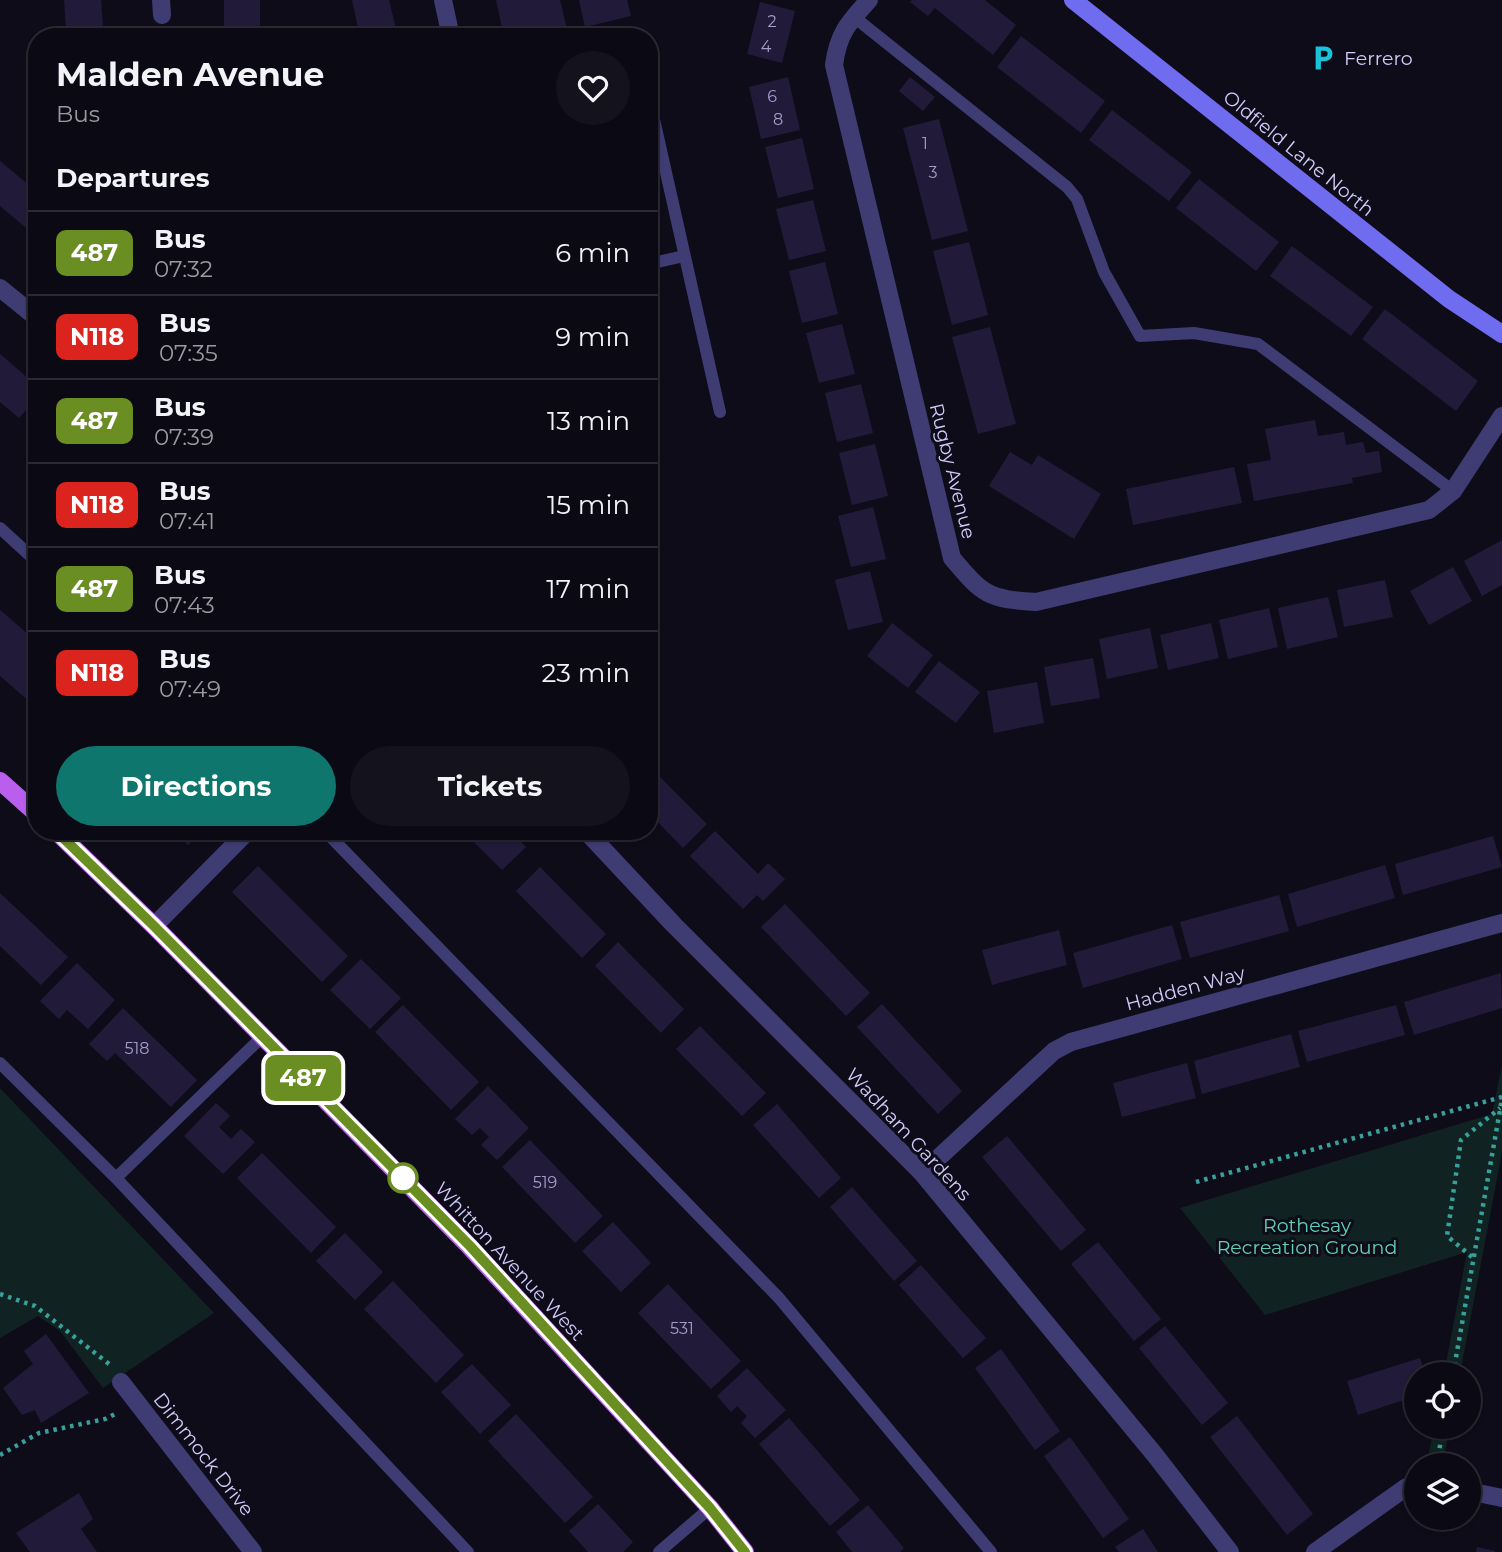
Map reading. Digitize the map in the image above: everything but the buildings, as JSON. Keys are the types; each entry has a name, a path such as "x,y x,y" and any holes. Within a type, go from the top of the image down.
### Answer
{"main road":[{"path":"0,780 28,806"},
{"name":"Whitton Avenue West","path":"65,840 154,926 470,1246 710,1508 745,1552"}],"street":[{"path":"443,0 449,28"},
{"name":"Rugby Avenue","path":"869,0 843,29 834,65 952,558 976,587 1002,600 1036,602 1429,510 1454,491 1502,416"},
{"name":"Oldfield Lane North","path":"1073,0 1449,299 1502,334"},
{"path":"0,288 28,310"},
{"path":"154,926 239,840"},
{"name":"Wadham Gardens","path":"595,840 684,934 922,1173 1155,1455 1230,1552"},
{"name":"Hadden Way","path":"922,1173 1054,1051 1071,1041 1502,923"},
{"name":"Dimmock Drive","path":"121,1382 253,1552"},
{"path":"1315,1552 1404,1489"},
{"path":"1481,1494 1502,1499"}],"lane":[{"path":"854,17 1067,187 1077,199 1104,272 1140,335 1194,333 1258,344 1454,491"},
{"path":"658,138 720,412"},
{"path":"658,262 684,256"},
{"path":"0,528 28,554"},
{"path":"334,840 779,1298 991,1552"},
{"path":"116,1178 263,1036"},
{"path":"0,1063 116,1178 468,1552"},
{"path":"659,1552 710,1508"}],"path":[{"path":"1196,1182 1502,1098 1454,1362"},
{"path":"1473,1258 1447,1236 1461,1140 1501,1108"},
{"path":"0,1294 35,1306 111,1365 121,1382"},
{"path":"0,1455 38,1433 105,1419 136,1402"}],"green space":[{"name":"Rothesay Recreation Ground","path":"1502,1065 1502,1152 1462,1362 1446,1362 1467,1252 1265,1315 1180,1208 1492,1114"},
{"path":"0,1088 214,1313 103,1388 60,1331 38,1316 0,1338"},
{"path":"1432,1439 1447,1439 1445,1453 1429,1453"}],"bus line":[{"name":"487","path":"65,840 154,926 470,1246 710,1508 745,1552"}],"place":[{"name":"Ferrero","path":"1323,58"}]}
